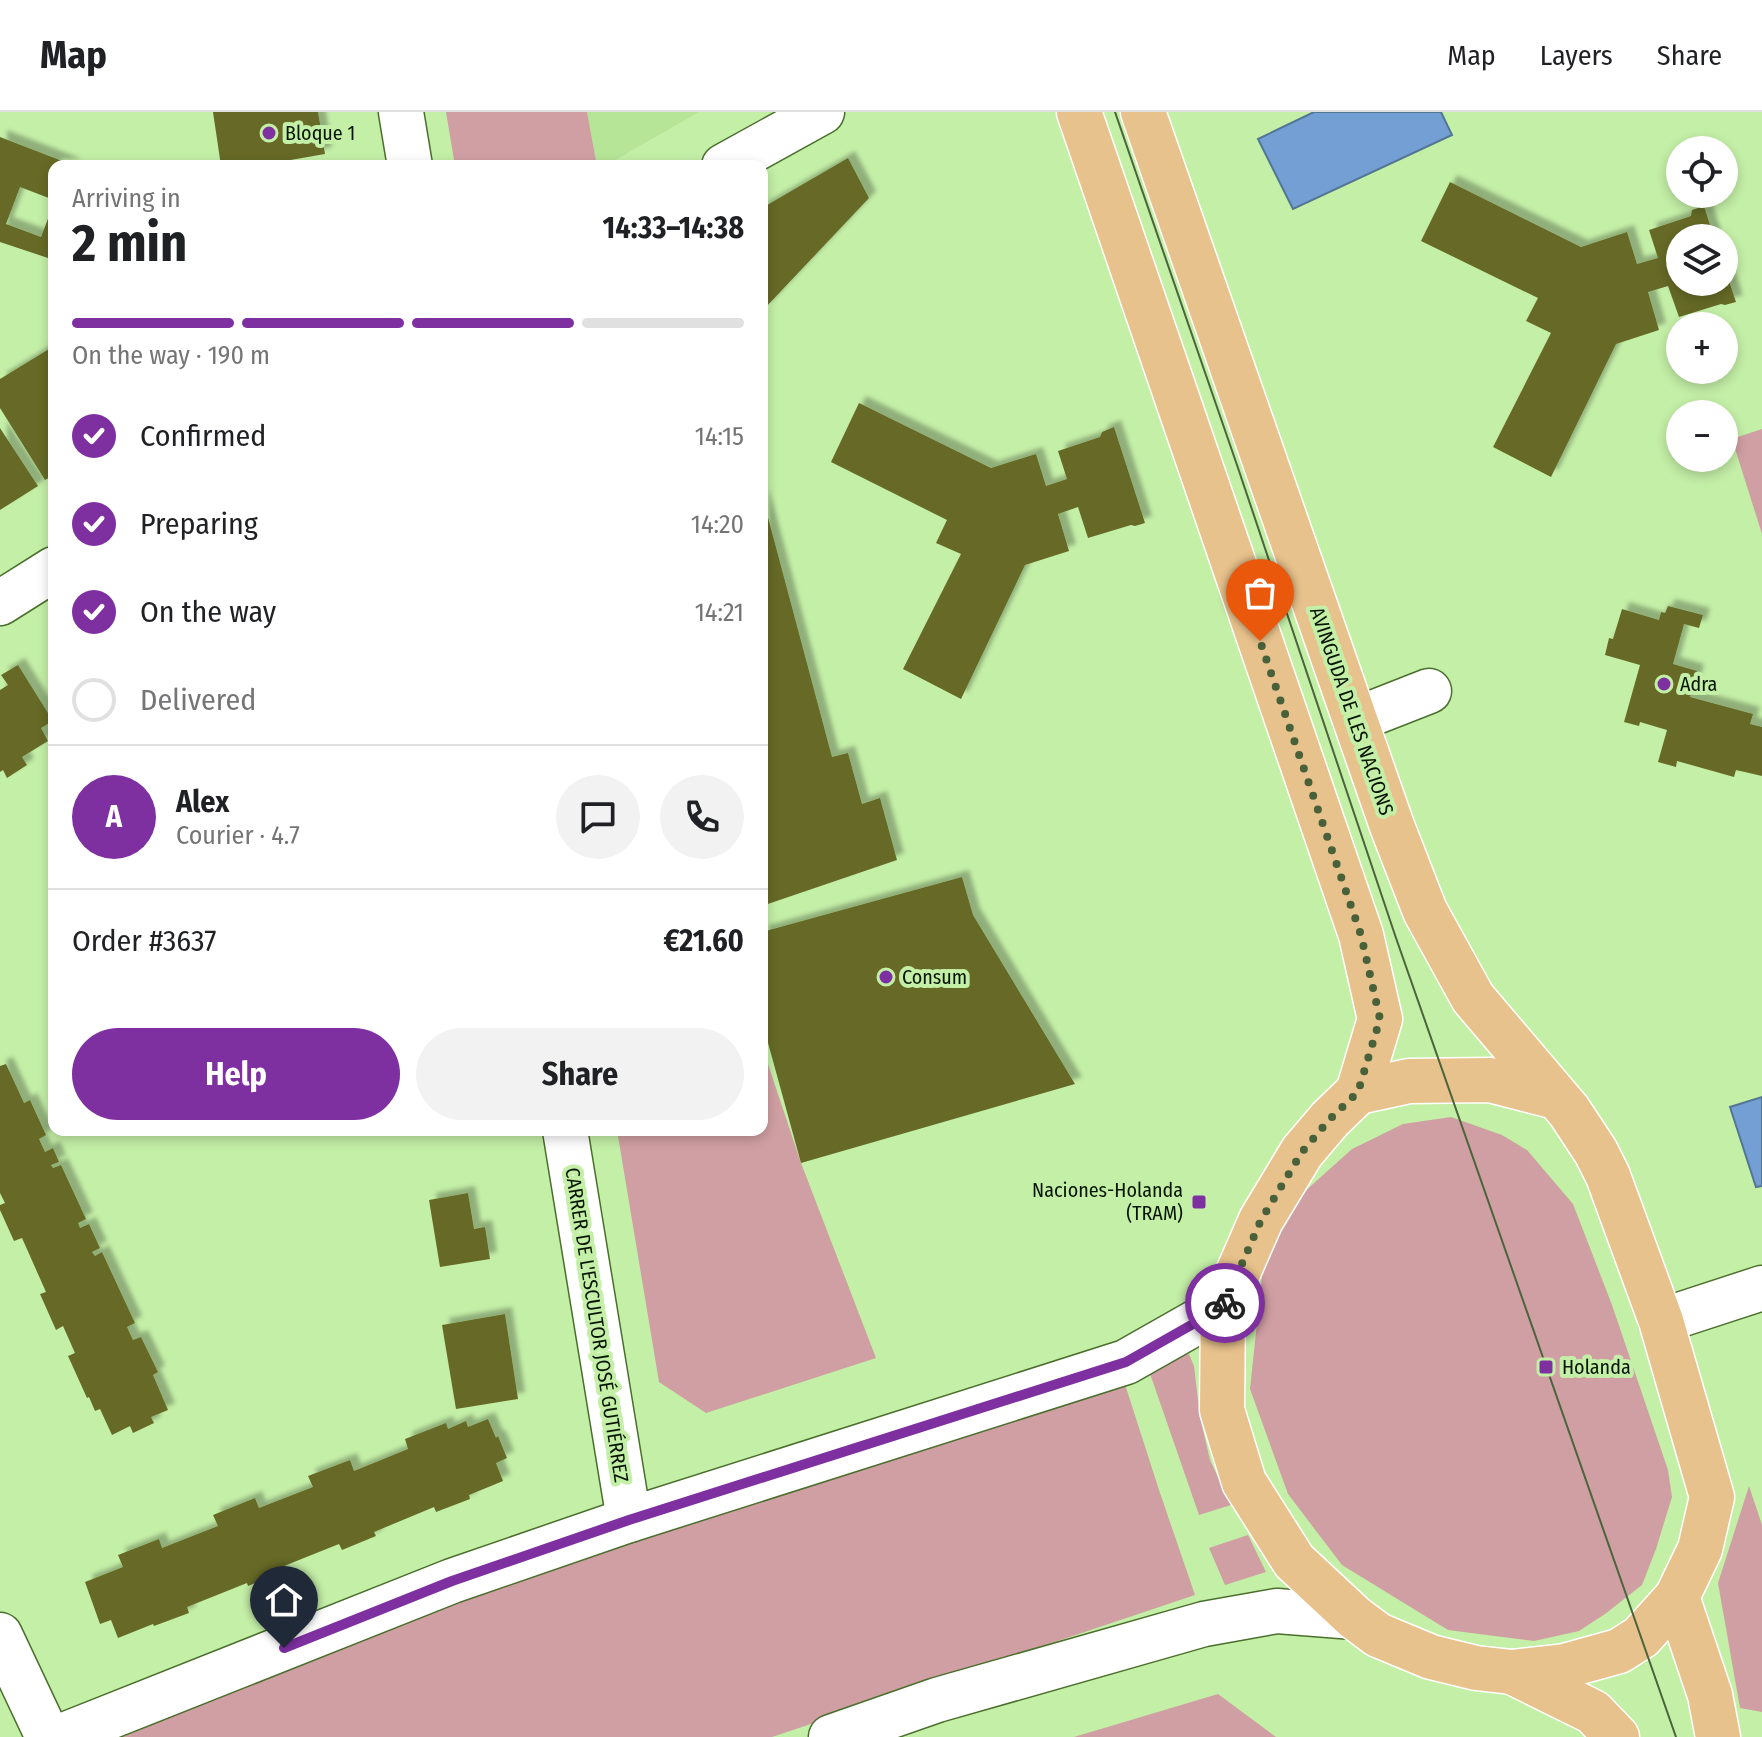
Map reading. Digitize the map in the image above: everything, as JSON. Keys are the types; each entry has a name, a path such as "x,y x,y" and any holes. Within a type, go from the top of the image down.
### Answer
{"main road":[{"path":"1079,112 1361,935 1380,1019 1358,1092 1302,1152 1261,1220 1223,1307 1222,1410 1244,1482 1294,1561 1378,1635 1431,1657 1476,1668 1512,1672 1593,1712 1617,1737"},
{"name":"AVINGUDA DE LES NACIONS","path":"1143,112 1392,826 1425,911 1473,998 1569,1111 1608,1176 1661,1321 1712,1497 1700,1549 1677,1597 1641,1637 1619,1651 1565,1666 1512,1672"},
{"path":"1358,1092 1409,1081 1490,1080 1556,1097"},
{"path":"1677,1597 1710,1695 1718,1737"}],"street":[{"path":"401,112 409,160"},
{"path":"735,160 822,112"},
{"path":"0,603 48,573"},
{"path":"1355,720 1429,691"},
{"name":"CARRER DE L'ESCULTOR JOSÉ GUTIÉRREZ","path":"566,1136 629,1520"},
{"path":"1661,1321 1762,1288"},
{"path":"59,1737 452,1581 629,1520 1126,1362 1223,1307"},
{"path":"831,1737 937,1700 1204,1624 1277,1611 1354,1617"},
{"path":"0,1635 48,1737"}],"shaded area":[{"path":"446,112 587,112 596,160 454,160"},
{"path":"587,112 699,112 615,160 596,160"},
{"path":"1762,429 1762,534 1738,458 1738,437"},
{"path":"768,1064 801,1163 876,1358 706,1413 659,1382 618,1136 768,1136"},
{"path":"1451,1117 1502,1135 1527,1150 1573,1204 1612,1305 1668,1470 1672,1497 1642,1585 1579,1631 1534,1641 1448,1630 1342,1565 1288,1494 1250,1389 1264,1257 1303,1193 1352,1149 1403,1124"},
{"path":"1189,1354 1194,1366 1200,1417 1210,1460 1231,1505 1199,1515 1147,1365"},
{"path":"1122,1375 1195,1595 772,1737 123,1737 431,1606"},
{"path":"1749,1486 1762,1525 1762,1712 1740,1708 1718,1583"},
{"path":"1248,1535 1266,1572 1225,1585 1209,1548"},
{"path":"1218,1694 1276,1737 1074,1737"}],"water":[{"path":"1314,112 1441,112 1452,135 1293,209 1258,139"},
{"path":"1762,1097 1762,1186 1756,1187 1730,1107"}],"building":[{"name":"Bloque 1","path":"213,112 318,112 325,154 290,160 220,160"},
{"path":"0,137 59,160 48,160 48,198 20,187 6,224 41,237 48,219 48,258 0,242"},
{"path":"848,158 869,198 768,305 768,205"},
{"path":"1450,182 1581,247 1627,232 1637,264 1658,258 1649,230 1666,224 1666,287 1648,292 1659,330 1616,344 1551,477 1493,447 1551,333 1526,321 1538,298 1421,241"},
{"path":"1705,208 1710,224 1667,224 1691,216 1692,210"},
{"path":"1672,296 1734,296 1736,302 1695,312 1677,312"},
{"path":"48,350 48,478 45,480 0,408 0,379"},
{"path":"859,403 991,468 1036,454 1046,486 1067,479 1058,451 1100,437 1102,432 1114,427 1145,523 1088,538 1078,507 1058,514 1069,551 1025,565 961,699 903,669 961,554 936,543 947,520 831,462"},
{"path":"0,428 38,486 0,510"},
{"path":"768,517 832,757 848,753 862,804 880,798 897,860 768,904"},
{"name":"Adra","path":"1668,606 1703,615 1699,628 1684,624 1673,664 1697,671 1690,697 1753,714 1750,724 1762,727 1762,776 1736,770 1734,777 1677,761 1676,767 1658,762 1667,730 1640,722 1639,726 1624,722 1640,665 1605,655 1609,638 1613,639 1622,609 1659,620 1661,612 1665,613"},
{"path":"18,665 48,713 48,724 41,728 48,741 22,757 27,765 7,778 3,770 0,772 0,690 8,685 1,675"},
{"name":"Consum","path":"962,877 973,915 1075,1084 801,1163 768,1043 768,930"},
{"path":"6,1064 24,1103 30,1100 46,1135 39,1139 45,1152 53,1148 59,1162 51,1165 53,1168 61,1165 86,1219 78,1223 80,1228 89,1224 100,1248 92,1252 95,1256 102,1252 135,1323 127,1327 133,1340 141,1337 158,1372 153,1375 168,1410 151,1417 154,1423 133,1433 130,1426 112,1435 100,1409 95,1411 87,1398 68,1356 75,1353 63,1326 56,1330 40,1294 46,1292 22,1238 14,1241 0,1210 0,1205 5,1203 0,1193 0,1066"},
{"path":"468,1193 474,1229 485,1227 490,1259 440,1267 429,1200"},
{"path":"505,1314 518,1399 456,1409 442,1325"},
{"path":"488,1419 507,1458 496,1463 503,1481 469,1495 470,1499 436,1512 434,1507 374,1532 376,1536 342,1550 339,1544 279,1568 281,1573 187,1607 189,1613 154,1626 118,1638 111,1620 100,1624 85,1582 123,1567 118,1555 159,1539 162,1548 218,1526 213,1515 255,1498 259,1508 313,1487 308,1476 350,1460 354,1471 408,1449 405,1439 446,1423 448,1429 466,1421 468,1427"}],"tram line":[{"path":"1115,112 1396,938 1676,1737"}],"way so far":[{"path":"1225,1303 1261,1220 1302,1152 1358,1092 1380,1019 1361,935 1260,641"}],"place":[{"name":"Bloque 1","path":"269,133"},
{"name":"Adra","path":"1664,684"},
{"name":"Consum","path":"886,977"},
{"name":"Naciones-Holanda (TRAM)","path":"1199,1202"},
{"name":"Holanda","path":"1546,1367"}],"route":[{"path":"284,1648 452,1581 629,1520 1126,1362 1223,1307 1225,1303"}]}
